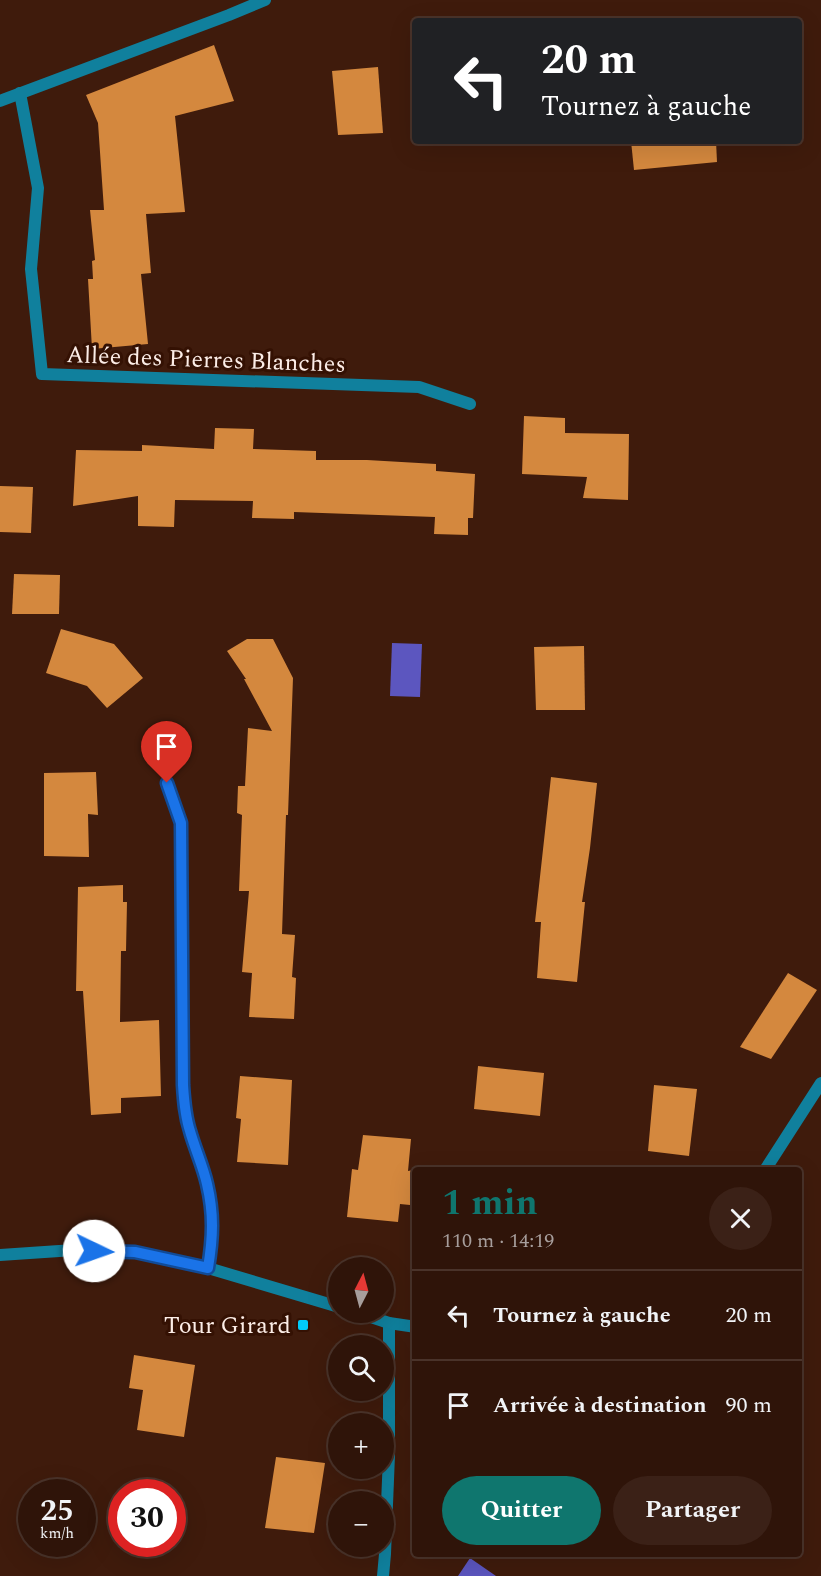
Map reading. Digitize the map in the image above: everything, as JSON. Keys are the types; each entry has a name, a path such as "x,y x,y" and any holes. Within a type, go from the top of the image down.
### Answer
{"street":[{"path":"229,15 230,0"},
{"path":"0,101 265,0"},
{"name":"Allée des Pierres Blanches","path":"20,93 38,188 31,269 42,374 419,387 470,404"},
{"path":"167,783 181,823 184,1107 207,1184 211,1206 213,1239 208,1268"},
{"path":"767,1167 821,1083"},
{"path":"0,1255 74,1250 135,1252 208,1268 328,1304"},
{"path":"383,1576 389,1455 389,1323 412,1326"}],"shaded area":[{"path":"392,643 422,644 420,697 390,696"},
{"path":"470,1558 496,1576 458,1576"}],"building":[{"path":"214,45 234,101 175,116 185,212 146,214 151,273 141,274 148,344 92,349 88,279 93,279 92,261 95,260 90,210 104,210 98,123 86,95"},
{"path":"378,67 383,133 338,135 332,71"},
{"path":"631,144 716,144 717,162 634,170"},
{"path":"524,416 565,418 565,433 629,434 628,500 583,498 587,477 522,474"},
{"path":"215,428 254,429 253,449 316,451 316,460 436,464 436,471 475,474 473,518 468,518 468,535 434,534 435,517 294,512 294,519 252,518 253,501 175,500 174,527 138,526 138,496 73,506 76,450 142,451 142,445 214,449"},
{"path":"0,486 33,487 31,533 0,532"},
{"path":"14,574 60,575 59,614 12,614"},
{"path":"61,629 114,644 143,678 107,708 87,686 46,673"},
{"path":"247,639 273,639 293,678 282,934 295,935 292,977 296,978 294,1019 249,1017 252,973 242,972 249,891 239,891 242,815 237,813 238,786 245,786 248,728 272,731 244,679 246,679 227,651"},
{"path":"584,646 585,710 536,710 534,647"},
{"path":"96,772 98,815 88,814 89,857 44,856 44,773"},
{"path":"551,777 597,783 582,902 585,902 577,982 537,978 541,922 535,922"},
{"path":"123,885 123,902 127,902 126,951 121,951 120,1022 159,1020 161,1096 121,1098 121,1113 91,1115 83,991 76,991 78,887"},
{"path":"788,973 817,990 771,1059 740,1047"},
{"path":"478,1066 544,1073 540,1116 474,1109"},
{"path":"240,1076 292,1080 288,1165 237,1162 241,1119 236,1118"},
{"path":"654,1085 697,1089 689,1156 648,1151"},
{"path":"363,1135 411,1139 408,1171 412,1170 410,1205 400,1204 398,1222 347,1217 352,1169 358,1170"},
{"path":"134,1355 195,1365 184,1437 137,1430 143,1390 129,1388"},
{"path":"276,1457 325,1463 314,1533 265,1528"}],"place":[{"name":"Tour Girard","path":"303,1325"}],"route":[{"path":"94,1251 135,1252 208,1268 213,1239 207,1184 184,1107 181,823 167,783"}]}
